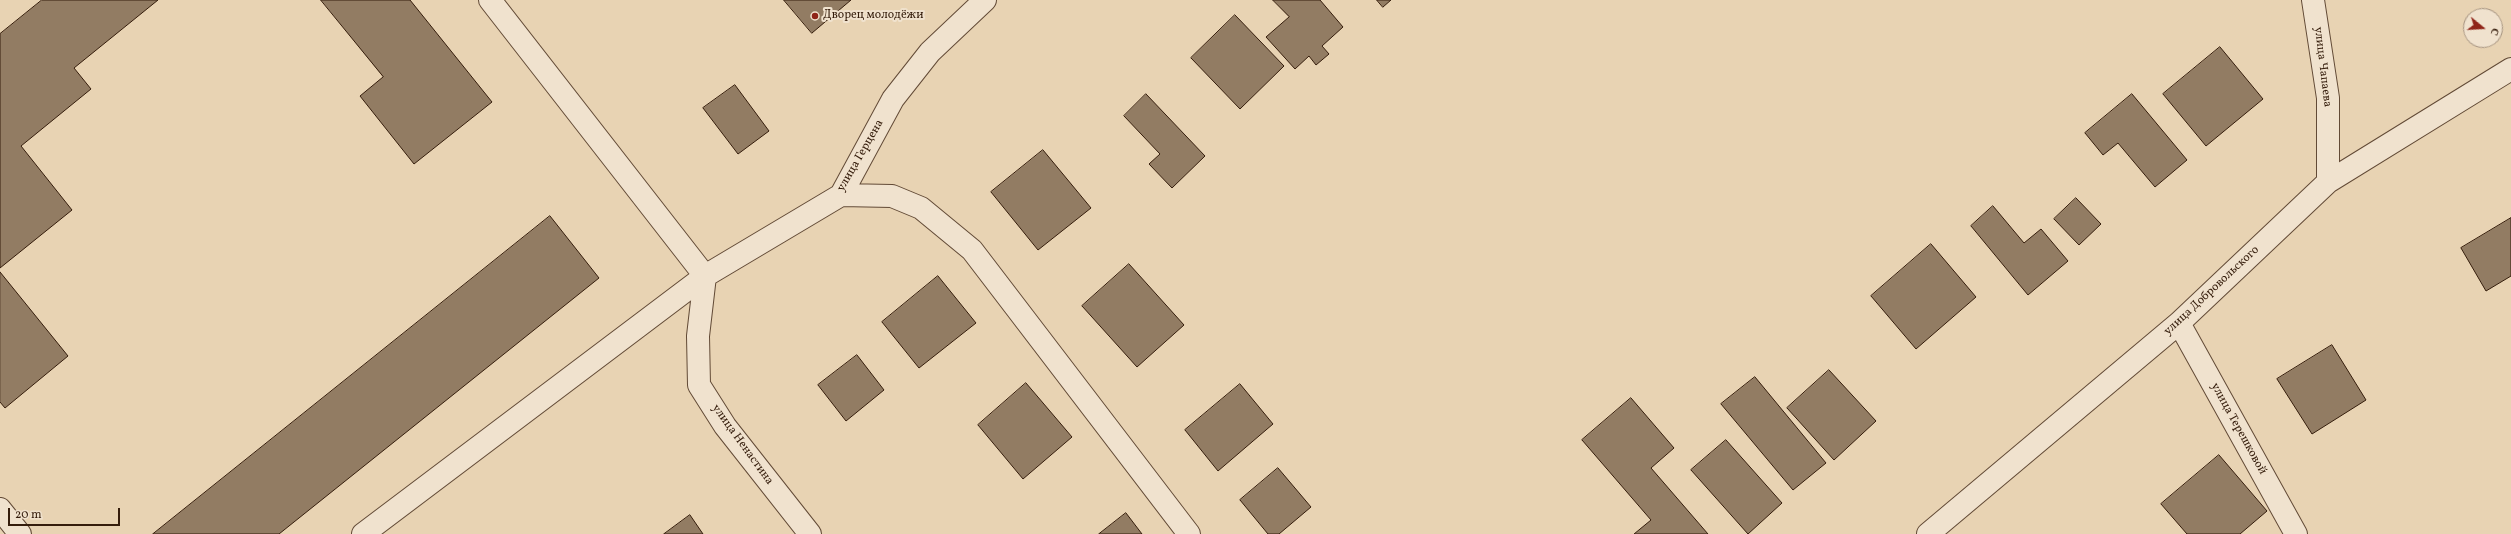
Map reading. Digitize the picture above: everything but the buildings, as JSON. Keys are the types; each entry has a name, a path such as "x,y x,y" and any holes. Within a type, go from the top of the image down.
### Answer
{"street":[{"path":"490,0 705,276"},
{"name":"улица Герцена","path":"362,534 705,276 841,195 893,99 930,52 985,0"},
{"name":"улица Чапаева","path":"2313,0 2328,98 2328,182"},
{"name":"улица Добровольского","path":"1928,534 2179,323 2328,182 2511,69"},
{"path":"841,195 892,196 900,199 921,208 943,223 972,250 1189,534"},
{"name":"улица Ненастина","path":"705,276 698,336 699,385 725,426 810,534"},
{"name":"улица Терешковой","path":"2179,323 2296,534"},
{"path":"0,509 20,534"}],"place":[{"name":"Дворец молодёжи","path":"815,16"}]}
